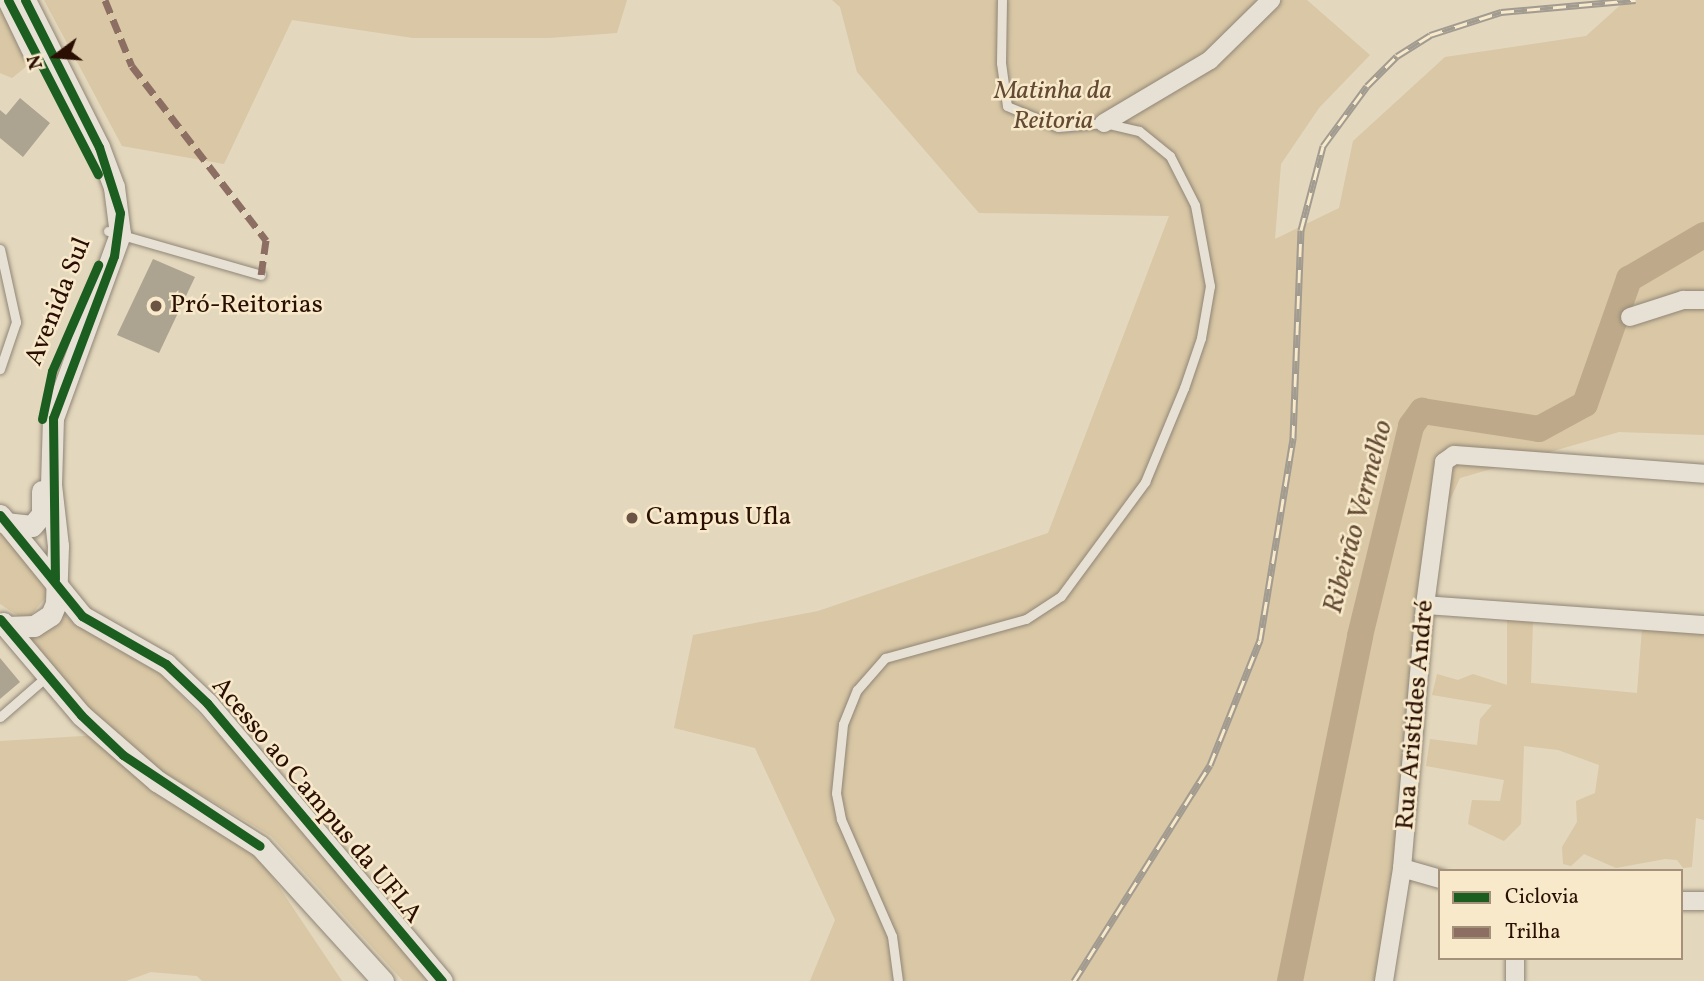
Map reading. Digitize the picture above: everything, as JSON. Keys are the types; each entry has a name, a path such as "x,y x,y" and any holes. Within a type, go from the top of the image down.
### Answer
{"street":[{"name":"Avenida Sul","path":"3,519 32,526 42,513 40,463 46,391 114,233 97,169 8,0"},
{"name":"Avenida Sul","path":"4,623 34,626 51,615 56,603 53,418 114,233 114,187 99,147 24,0"},
{"path":"1104,123 1210,60 1271,0"},
{"path":"1630,317 1684,300 1704,300"},
{"name":"Rua Aristides André","path":"1384,981 1402,868 1425,605 1441,470 1454,456 1704,474"},
{"name":"Acesso ao Campus da UFLA","path":"3,519 55,579 82,616 166,664 207,703 442,981"},
{"path":"1425,605 1704,625"},
{"path":"4,623 80,715 123,755 260,846 383,981"},
{"path":"1402,868 1438,878"},
{"path":"1683,901 1704,901"},
{"path":"1515,960 1515,981"}],"lane":[{"path":"898,981 892,936 841,819 836,793 843,724 857,690 886,658 1026,619 1061,596 1145,482 1201,338 1210,286 1195,205 1170,156 1139,131 1104,123 1058,127 1007,106 1001,63 1002,0"},
{"path":"114,233 261,275"},
{"path":"0,249 16,322 0,369"},
{"path":"0,717 48,676"}],"green space":[{"path":"44,0 627,0 617,33 549,38 413,38 292,20 224,164 122,146"},
{"name":"Matinha da Reitoria","path":"832,0 1307,0 1370,55 1319,108 1281,164 1275,239 1339,208 1353,141 1445,57 1586,36 1626,0 1704,0 1704,435 1619,432 1460,478 1422,561 1395,856 1375,981 810,981 835,920 755,748 674,728 693,635 818,611 1048,533 1169,216 979,213 857,72 840,7"},
{"path":"0,3 27,66 12,78 0,73"},
{"path":"0,524 46,586 46,597 31,615 20,617 0,604"},
{"path":"62,611 76,625 162,675 284,804 427,981 403,981 271,836 163,772 125,743 130,760 250,826 259,857 342,981 202,981 197,976 151,972 126,981 0,981 0,741 100,735 82,702 26,635"},
{"path":"1507,619 1533,622 1531,683 1637,693 1642,628 1704,631 1704,820 1696,818 1692,867 1683,868 1677,860 1665,859 1616,868 1584,854 1571,866 1563,864 1562,847 1577,822 1576,801 1595,793 1599,765 1558,750 1524,746 1521,824 1504,841 1468,824 1472,800 1500,801 1504,780 1426,766 1430,739 1477,745 1480,719 1492,705 1432,695 1437,674 1458,680 1473,674 1507,685"}],"building":[{"path":"20,98 50,123 23,157 0,138 0,110 6,115"},
{"name":"Pró-Reitorias","path":"153,259 195,277 159,353 117,335"},
{"path":"0,658 20,682 0,699"}],"waterway":[{"name":"Ribeirão Vermelho","path":"1290,981 1360,636 1411,426 1422,411 1539,429 1585,404 1629,279 1704,235"}],"railway":[{"path":"1074,981 1210,765 1260,640 1293,438 1301,230 1323,146 1367,86 1397,56 1430,35 1501,12 1635,0"}],"marked path":[{"path":"105,0 132,66 266,240 261,275"}],"cycle path":[{"path":"8,0 98,174"},
{"path":"25,0 99,147 120,213 114,256 53,418 55,579"},
{"path":"42,419 52,371 98,265"},
{"path":"0,515 82,616 166,664 207,703 442,981"},
{"path":"0,619 81,715 123,755 260,846"}],"place":[{"name":"Pró-Reitorias","path":"156,306"},
{"name":"Campus Ufla","path":"632,518"}]}
